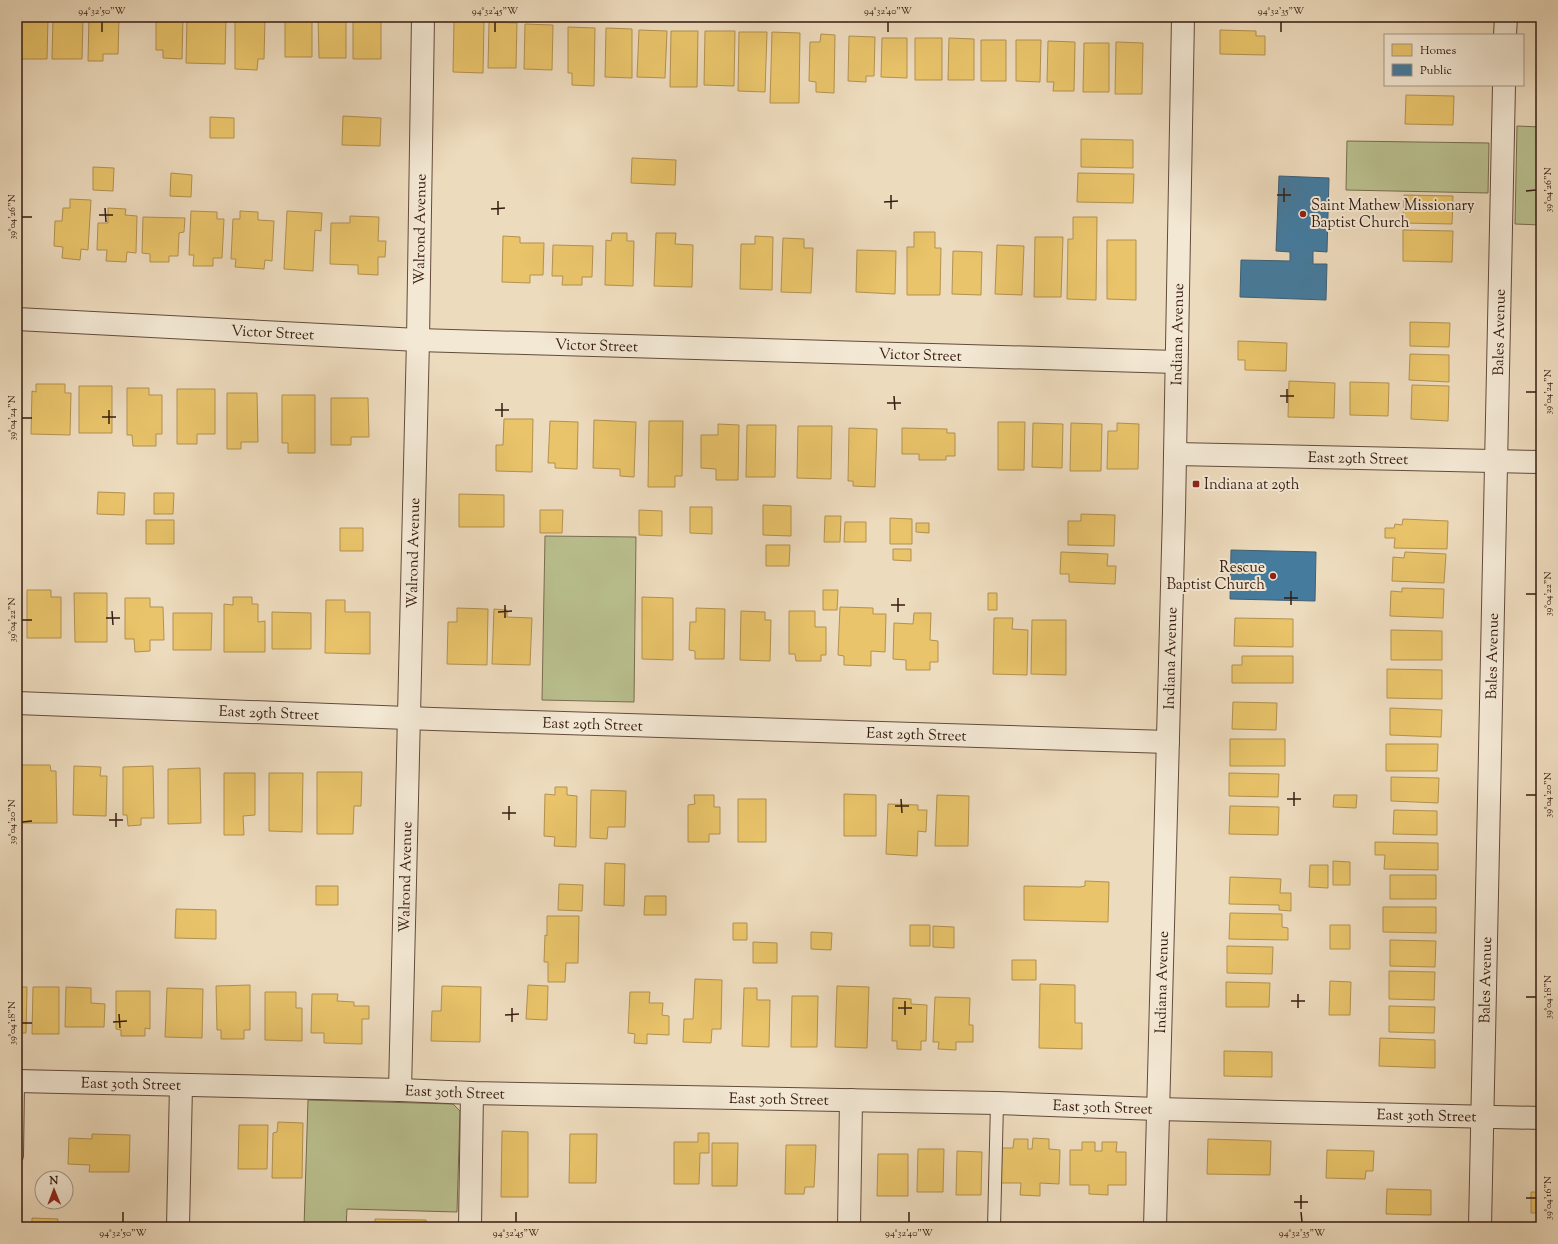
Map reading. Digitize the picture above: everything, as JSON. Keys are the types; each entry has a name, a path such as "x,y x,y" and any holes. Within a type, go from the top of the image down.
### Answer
{"street":[{"name":"Walrond Avenue","path":"400,1090 418,340 423,17"},
{"name":"Indiana Avenue","path":"1155,1227 1175,454 1183,17"},
{"path":"1505,34 1506,17"},
{"name":"Bales Avenue","path":"1480,1227 1504,86"},
{"name":"Victor Street","path":"17,319 418,340 1176,362"},
{"name":"East 29th Street","path":"1175,454 1541,462"},
{"name":"East 29th Street","path":"17,703 409,718 1168,742"},
{"name":"East 30th Street","path":"18,1081 472,1093 997,1103 1157,1110 1541,1118"},
{"path":"178,1227 181,1085"},
{"path":"470,1227 472,1093"},
{"path":"849,1227 851,1100"}],"lane":[{"path":"17,1156 18,1081"},
{"path":"994,1227 997,1103"}],"green space":[{"path":"1517,126 1541,127 1541,225 1515,224"},
{"path":"1347,141 1489,143 1488,193 1346,190"},
{"path":"545,536 636,537 634,702 542,700"},
{"path":"308,1100 453,1104 460,1111 457,1212 347,1209 346,1227 304,1227"}],"building: Homes":[{"path":"20,17 48,17 47,59 20,59"},
{"path":"53,17 83,17 82,59 52,59"},
{"path":"89,17 119,17 118,54 103,54 103,61 88,61"},
{"path":"156,17 183,17 182,59 163,58 163,50 156,50"},
{"path":"187,17 226,17 225,64 186,63"},
{"path":"235,17 265,17 264,59 258,59 257,70 235,69"},
{"path":"285,17 312,17 312,57 285,57"},
{"path":"318,17 346,17 346,58 319,58"},
{"path":"353,17 381,17 381,59 353,59"},
{"path":"454,21 484,21 483,73 453,72"},
{"path":"489,22 517,23 516,68 488,68"},
{"path":"525,24 553,25 552,70 524,69"},
{"path":"568,27 595,28 594,86 572,85 572,73 568,73"},
{"path":"606,28 632,29 632,78 605,77"},
{"path":"639,30 667,31 665,78 637,77"},
{"path":"1220,30 1256,31 1256,36 1265,36 1265,55 1220,54"},
{"path":"671,31 698,31 697,87 670,87"},
{"path":"705,31 735,31 734,86 704,85"},
{"path":"739,32 767,32 765,92 738,91"},
{"path":"772,32 800,33 799,103 770,103"},
{"path":"821,34 835,35 834,93 816,92 816,82 809,81 810,42 820,42"},
{"path":"849,36 875,37 874,76 866,76 866,82 848,81"},
{"path":"882,38 907,38 907,78 881,77"},
{"path":"915,38 942,38 942,80 915,80"},
{"path":"949,38 974,39 974,80 948,80"},
{"path":"981,40 1006,40 1006,81 981,81"},
{"path":"1016,40 1041,40 1040,82 1016,81"},
{"path":"1048,41 1075,42 1074,91 1053,91 1054,82 1047,82"},
{"path":"1116,42 1143,43 1142,94 1115,94"},
{"path":"1084,43 1109,43 1109,92 1083,92"},
{"path":"1406,95 1454,96 1453,125 1405,124"},
{"path":"343,116 381,118 380,146 342,145"},
{"path":"210,117 234,118 234,138 210,138"},
{"path":"1081,139 1133,140 1133,168 1081,167"},
{"path":"632,158 676,160 675,185 631,183"},
{"path":"93,167 114,168 113,191 93,190"},
{"path":"171,173 192,175 191,197 170,196"},
{"path":"1078,173 1134,174 1133,203 1077,202"},
{"path":"1404,195 1453,196 1452,224 1403,223"},
{"path":"70,199 91,200 88,250 81,249 80,260 62,258 63,247 54,246 55,221 62,221 63,208 70,208"},
{"path":"108,208 126,209 125,215 137,216 136,253 127,252 126,262 106,261 107,250 97,250 98,223 108,223"},
{"path":"191,211 217,212 217,219 224,219 222,258 213,258 213,266 193,266 194,255 189,255"},
{"path":"240,211 258,212 258,220 274,221 272,261 265,260 264,269 235,267 236,259 231,259 233,219 240,219"},
{"path":"287,211 322,213 321,231 315,230 313,271 284,269"},
{"path":"350,216 379,217 378,241 386,241 385,257 378,257 378,275 358,274 358,265 330,264 331,223 350,223"},
{"path":"143,217 185,218 184,232 179,233 178,256 169,256 169,262 150,262 150,254 142,253"},
{"path":"1073,217 1097,217 1096,300 1067,299 1068,239 1073,239"},
{"path":"1403,230 1453,231 1452,262 1403,261"},
{"path":"914,232 935,232 935,248 941,248 940,295 907,295 907,247 914,247"},
{"path":"612,233 627,233 627,241 634,241 633,286 605,285 606,240 611,241"},
{"path":"656,233 676,233 675,244 693,245 692,287 654,286"},
{"path":"503,236 520,237 520,243 544,243 543,275 530,275 530,283 502,282"},
{"path":"755,236 773,237 772,290 740,289 741,244 755,244"},
{"path":"1035,237 1063,237 1061,297 1034,297"},
{"path":"783,238 804,239 804,248 813,248 811,293 781,292"},
{"path":"1107,240 1136,240 1136,300 1107,299"},
{"path":"553,245 593,246 592,277 582,277 582,285 562,285 563,276 552,276"},
{"path":"997,245 1024,246 1022,295 995,294"},
{"path":"857,250 896,251 895,294 856,292"},
{"path":"953,251 982,252 981,295 952,294"},
{"path":"1538,301 1541,301 1541,319 1537,319"},
{"path":"1410,322 1450,323 1449,347 1410,346"},
{"path":"1238,341 1287,343 1286,371 1245,370 1245,360 1238,360"},
{"path":"1410,354 1449,355 1449,382 1409,380"},
{"path":"1538,363 1541,363 1541,377 1538,377"},
{"path":"1289,381 1335,383 1334,418 1288,417"},
{"path":"1350,382 1389,383 1388,416 1350,415"},
{"path":"36,384 65,384 65,393 71,393 70,435 31,434 32,391 36,392"},
{"path":"1412,385 1449,386 1448,421 1411,419"},
{"path":"79,386 112,386 112,433 79,433"},
{"path":"127,388 149,388 149,395 162,395 162,434 156,434 156,446 133,446 132,435 127,435"},
{"path":"177,389 215,389 215,434 197,434 197,444 177,444"},
{"path":"227,393 257,393 258,442 241,442 241,449 227,449"},
{"path":"282,395 315,395 315,453 288,453 288,443 282,443"},
{"path":"331,398 368,398 369,437 351,437 351,445 331,445"},
{"path":"17,405 20,405 20,434 17,434"},
{"path":"504,419 533,419 532,472 496,471 496,445 503,445"},
{"path":"594,420 636,422 634,477 620,476 620,469 593,468"},
{"path":"550,421 578,422 577,469 555,468 555,463 548,463"},
{"path":"649,421 683,421 682,476 675,476 675,487 648,487"},
{"path":"998,422 1025,422 1024,470 998,470"},
{"path":"1033,423 1063,424 1062,468 1032,467"},
{"path":"1071,423 1102,424 1101,471 1070,471"},
{"path":"1117,423 1139,424 1138,469 1107,469 1108,431 1117,431"},
{"path":"718,424 739,425 738,480 716,480 716,469 701,468 701,435 718,435"},
{"path":"747,425 776,425 775,477 746,477"},
{"path":"798,426 832,426 831,479 797,478"},
{"path":"849,428 877,429 875,487 853,486 853,481 848,481"},
{"path":"902,428 947,429 947,433 955,433 955,456 946,456 946,460 919,460 919,454 902,454"},
{"path":"98,492 125,493 124,515 97,514"},
{"path":"154,493 174,493 173,514 154,514"},
{"path":"459,494 504,495 504,527 459,527"},
{"path":"763,505 791,506 791,536 763,535"},
{"path":"690,507 712,507 712,534 690,533"},
{"path":"540,510 563,510 562,533 540,533"},
{"path":"639,510 662,511 662,536 639,535"},
{"path":"1081,514 1115,515 1114,546 1068,545 1068,521 1081,521"},
{"path":"825,516 841,516 840,542 824,542"},
{"path":"890,518 912,519 912,544 890,544"},
{"path":"1403,519 1448,521 1447,549 1394,548 1395,538 1385,538 1385,528 1394,528 1395,524 1402,525"},
{"path":"146,520 174,520 174,544 146,544"},
{"path":"845,522 866,522 866,542 844,542"},
{"path":"916,523 929,523 929,533 916,532"},
{"path":"340,528 363,528 363,551 340,551"},
{"path":"766,545 790,545 789,566 766,566"},
{"path":"893,549 911,549 911,561 893,560"},
{"path":"1061,552 1108,554 1107,566 1116,566 1115,584 1069,582 1069,574 1060,574"},
{"path":"1405,552 1446,554 1444,583 1392,581 1393,557 1404,558"},
{"path":"1402,588 1444,589 1443,618 1390,616 1391,591 1402,592"},
{"path":"27,590 51,590 51,597 61,597 61,638 27,638"},
{"path":"823,590 838,590 837,610 823,610"},
{"path":"74,593 107,593 107,642 75,642"},
{"path":"988,593 997,593 997,610 988,610"},
{"path":"233,597 252,597 252,604 258,604 258,622 265,621 265,652 224,652 224,604 233,605"},
{"path":"642,597 673,598 673,660 642,659"},
{"path":"125,598 150,598 150,607 163,607 164,640 150,640 150,651 135,652 134,639 125,639"},
{"path":"326,600 345,600 345,612 370,612 370,654 325,653"},
{"path":"840,607 873,608 873,614 886,614 885,652 871,651 871,666 844,665 844,656 838,655"},
{"path":"457,608 488,609 487,665 447,664 448,622 457,622"},
{"path":"696,608 725,609 724,659 695,659 695,651 689,650 690,622 696,622"},
{"path":"494,609 507,610 507,617 532,618 530,665 492,664"},
{"path":"741,611 765,612 765,620 771,620 770,661 740,660"},
{"path":"789,611 815,611 815,627 826,627 826,655 821,655 821,661 796,661 795,654 789,654"},
{"path":"272,612 311,613 311,649 272,649"},
{"path":"173,613 212,613 211,650 173,650"},
{"path":"914,613 931,613 930,640 938,641 938,662 930,662 930,670 906,670 906,660 893,659 894,623 913,624"},
{"path":"994,618 1013,618 1012,629 1028,630 1027,675 993,674"},
{"path":"1235,618 1293,619 1293,647 1234,646"},
{"path":"1032,620 1066,620 1066,675 1031,674"},
{"path":"1391,630 1442,631 1442,660 1391,660"},
{"path":"1242,656 1293,656 1293,683 1232,683 1232,665 1242,665"},
{"path":"1387,669 1442,670 1442,699 1387,698"},
{"path":"1233,702 1277,703 1276,730 1232,729"},
{"path":"1390,708 1442,710 1441,737 1390,735"},
{"path":"1230,739 1285,739 1285,766 1230,766"},
{"path":"1386,744 1438,744 1437,771 1386,771"},
{"path":"21,765 50,765 51,771 56,771 57,823 21,823"},
{"path":"74,766 101,767 100,776 107,776 106,816 73,815"},
{"path":"153,766 154,818 141,818 141,825 128,826 127,815 123,815 123,767"},
{"path":"200,768 201,823 168,824 168,769"},
{"path":"317,772 362,772 361,806 354,806 353,834 317,834"},
{"path":"224,773 255,773 255,815 243,816 244,835 224,835"},
{"path":"269,773 303,773 302,832 269,831"},
{"path":"1229,773 1279,774 1278,797 1229,796"},
{"path":"1391,777 1439,778 1438,803 1391,801"},
{"path":"555,787 567,787 567,795 577,796 576,847 554,846 555,837 544,836 545,794 555,795"},
{"path":"591,790 626,791 625,827 608,827 607,839 590,838"},
{"path":"844,794 876,795 876,836 844,836"},
{"path":"694,795 714,795 714,807 720,807 720,834 709,834 709,842 688,842 688,805 695,804"},
{"path":"937,795 969,796 968,846 935,846"},
{"path":"1334,795 1357,795 1356,808 1333,807"},
{"path":"1538,797 1541,797 1541,816 1538,817"},
{"path":"738,799 766,799 766,842 738,842"},
{"path":"888,804 918,805 918,810 927,810 926,832 918,831 917,856 886,854"},
{"path":"1230,806 1279,807 1278,835 1229,834"},
{"path":"1394,810 1437,811 1437,835 1393,834"},
{"path":"1375,842 1438,843 1438,870 1384,869 1385,855 1375,855"},
{"path":"1333,861 1350,862 1350,885 1333,885"},
{"path":"605,863 625,864 624,906 604,905"},
{"path":"1310,865 1328,865 1328,888 1309,887"},
{"path":"1390,875 1436,875 1436,899 1390,899"},
{"path":"1230,877 1281,879 1280,893 1291,893 1291,911 1279,910 1279,905 1229,904"},
{"path":"1537,878 1541,878 1541,894 1537,894"},
{"path":"1085,881 1109,882 1108,922 1024,920 1024,886 1080,887 1085,886"},
{"path":"559,884 583,885 582,911 558,910"},
{"path":"316,886 338,886 338,905 316,905"},
{"path":"645,896 666,896 666,915 644,915"},
{"path":"1383,907 1436,907 1436,933 1383,932"},
{"path":"176,909 216,910 216,939 175,938"},
{"path":"1230,913 1282,914 1282,927 1288,928 1288,940 1229,939"},
{"path":"547,916 579,916 578,963 566,963 565,982 548,982 548,962 544,962 545,935 547,936"},
{"path":"733,923 747,923 747,940 733,940"},
{"path":"910,925 930,925 930,946 910,946"},
{"path":"1330,925 1350,925 1350,949 1330,949"},
{"path":"933,926 954,927 954,948 933,947"},
{"path":"1537,926 1541,926 1541,950 1537,950"},
{"path":"811,932 832,933 831,950 811,949"},
{"path":"1390,940 1436,941 1435,967 1390,966"},
{"path":"753,942 777,943 777,963 753,963"},
{"path":"1227,946 1273,947 1272,974 1227,973"},
{"path":"1012,960 1036,960 1036,980 1012,980"},
{"path":"1389,971 1435,972 1434,1000 1389,999"},
{"path":"17,978 19,978 18,987 27,987 26,1033 17,1033"},
{"path":"695,979 722,980 721,1029 712,1029 711,1043 683,1042 684,1019 693,1019"},
{"path":"1330,981 1351,982 1350,1015 1329,1015"},
{"path":"1226,982 1270,983 1269,1007 1226,1007"},
{"path":"1040,984 1075,985 1075,1023 1082,1023 1082,1049 1039,1048"},
{"path":"250,985 250,1030 244,1030 244,1039 221,1039 221,1030 217,1030 216,986"},
{"path":"528,985 548,986 547,1020 526,1019"},
{"path":"442,986 481,987 480,1042 431,1041 432,1011 441,1011"},
{"path":"837,986 869,987 867,1048 835,1047"},
{"path":"33,987 59,987 59,1034 32,1034"},
{"path":"66,987 91,988 91,1003 105,1004 104,1027 65,1027"},
{"path":"167,988 203,989 202,1038 165,1037"},
{"path":"744,988 757,988 757,1000 770,1000 769,1047 742,1046"},
{"path":"116,991 150,991 150,1029 145,1028 145,1036 121,1036 121,1030 116,1029"},
{"path":"265,992 296,992 296,1008 302,1008 302,1041 265,1040"},
{"path":"630,992 650,992 649,1003 663,1003 662,1015 669,1016 669,1035 647,1034 647,1044 634,1043 635,1034 628,1033"},
{"path":"312,994 338,994 337,1001 354,1002 354,1006 369,1006 369,1019 362,1019 362,1044 324,1043 324,1033 311,1033"},
{"path":"792,996 818,996 817,1047 791,1047"},
{"path":"935,997 970,998 969,1025 973,1025 973,1042 956,1042 956,1050 938,1049 939,1042 933,1042"},
{"path":"893,998 911,999 911,1004 927,1005 926,1041 921,1041 921,1050 897,1049 897,1041 892,1041"},
{"path":"1389,1006 1435,1007 1434,1033 1389,1032"},
{"path":"1380,1038 1435,1040 1435,1068 1379,1066"},
{"path":"1224,1051 1272,1052 1272,1077 1224,1076"},
{"path":"278,1122 303,1123 302,1178 272,1178 273,1133 277,1132"},
{"path":"239,1125 268,1125 267,1169 238,1169"},
{"path":"502,1131 528,1132 528,1197 501,1197"},
{"path":"698,1133 709,1133 709,1153 700,1153 699,1184 674,1184 674,1142 698,1142"},
{"path":"92,1134 130,1135 129,1172 89,1172 90,1165 68,1164 69,1138 92,1139"},
{"path":"570,1134 597,1134 596,1183 569,1183"},
{"path":"1033,1138 1049,1139 1049,1149 1060,1150 1059,1184 1040,1183 1040,1196 1020,1195 1021,1183 1001,1183 1002,1148 1013,1148 1014,1139 1028,1139 1028,1149 1032,1149"},
{"path":"1208,1139 1271,1141 1270,1175 1207,1174"},
{"path":"1082,1142 1095,1142 1095,1151 1102,1151 1102,1142 1117,1142 1116,1152 1126,1152 1126,1185 1108,1185 1108,1195 1089,1194 1089,1185 1070,1185 1070,1150 1082,1150"},
{"path":"712,1143 738,1143 737,1186 712,1186"},
{"path":"786,1145 816,1145 814,1187 805,1187 804,1194 785,1194"},
{"path":"918,1149 944,1149 943,1192 917,1192"},
{"path":"1327,1150 1374,1151 1373,1171 1366,1171 1365,1179 1326,1178"},
{"path":"957,1151 982,1152 981,1195 956,1195"},
{"path":"878,1154 908,1154 908,1196 877,1196"},
{"path":"1387,1189 1431,1190 1431,1215 1386,1214"},
{"path":"1531,1192 1541,1192 1541,1219 1540,1213 1531,1213"},
{"path":"32,1218 58,1219 57,1227 32,1227"},
{"path":"375,1219 426,1220 426,1227 364,1227 375,1226"}],"building: Public":[{"name":"Saint Mathew Missionary Baptist Church","path":"1279,176 1329,178 1327,252 1313,251 1313,264 1327,264 1326,300 1240,297 1241,260 1290,261 1290,252 1276,251"},
{"name":"Rescue Baptist Church","path":"1231,550 1316,552 1315,601 1230,599"}],"place":[{"name":"Saint Mathew Missionary Baptist Church","path":"1303,214"},
{"name":"Indiana at 29th","path":"1196,484"},
{"name":"Rescue Baptist Church","path":"1273,576"}]}
